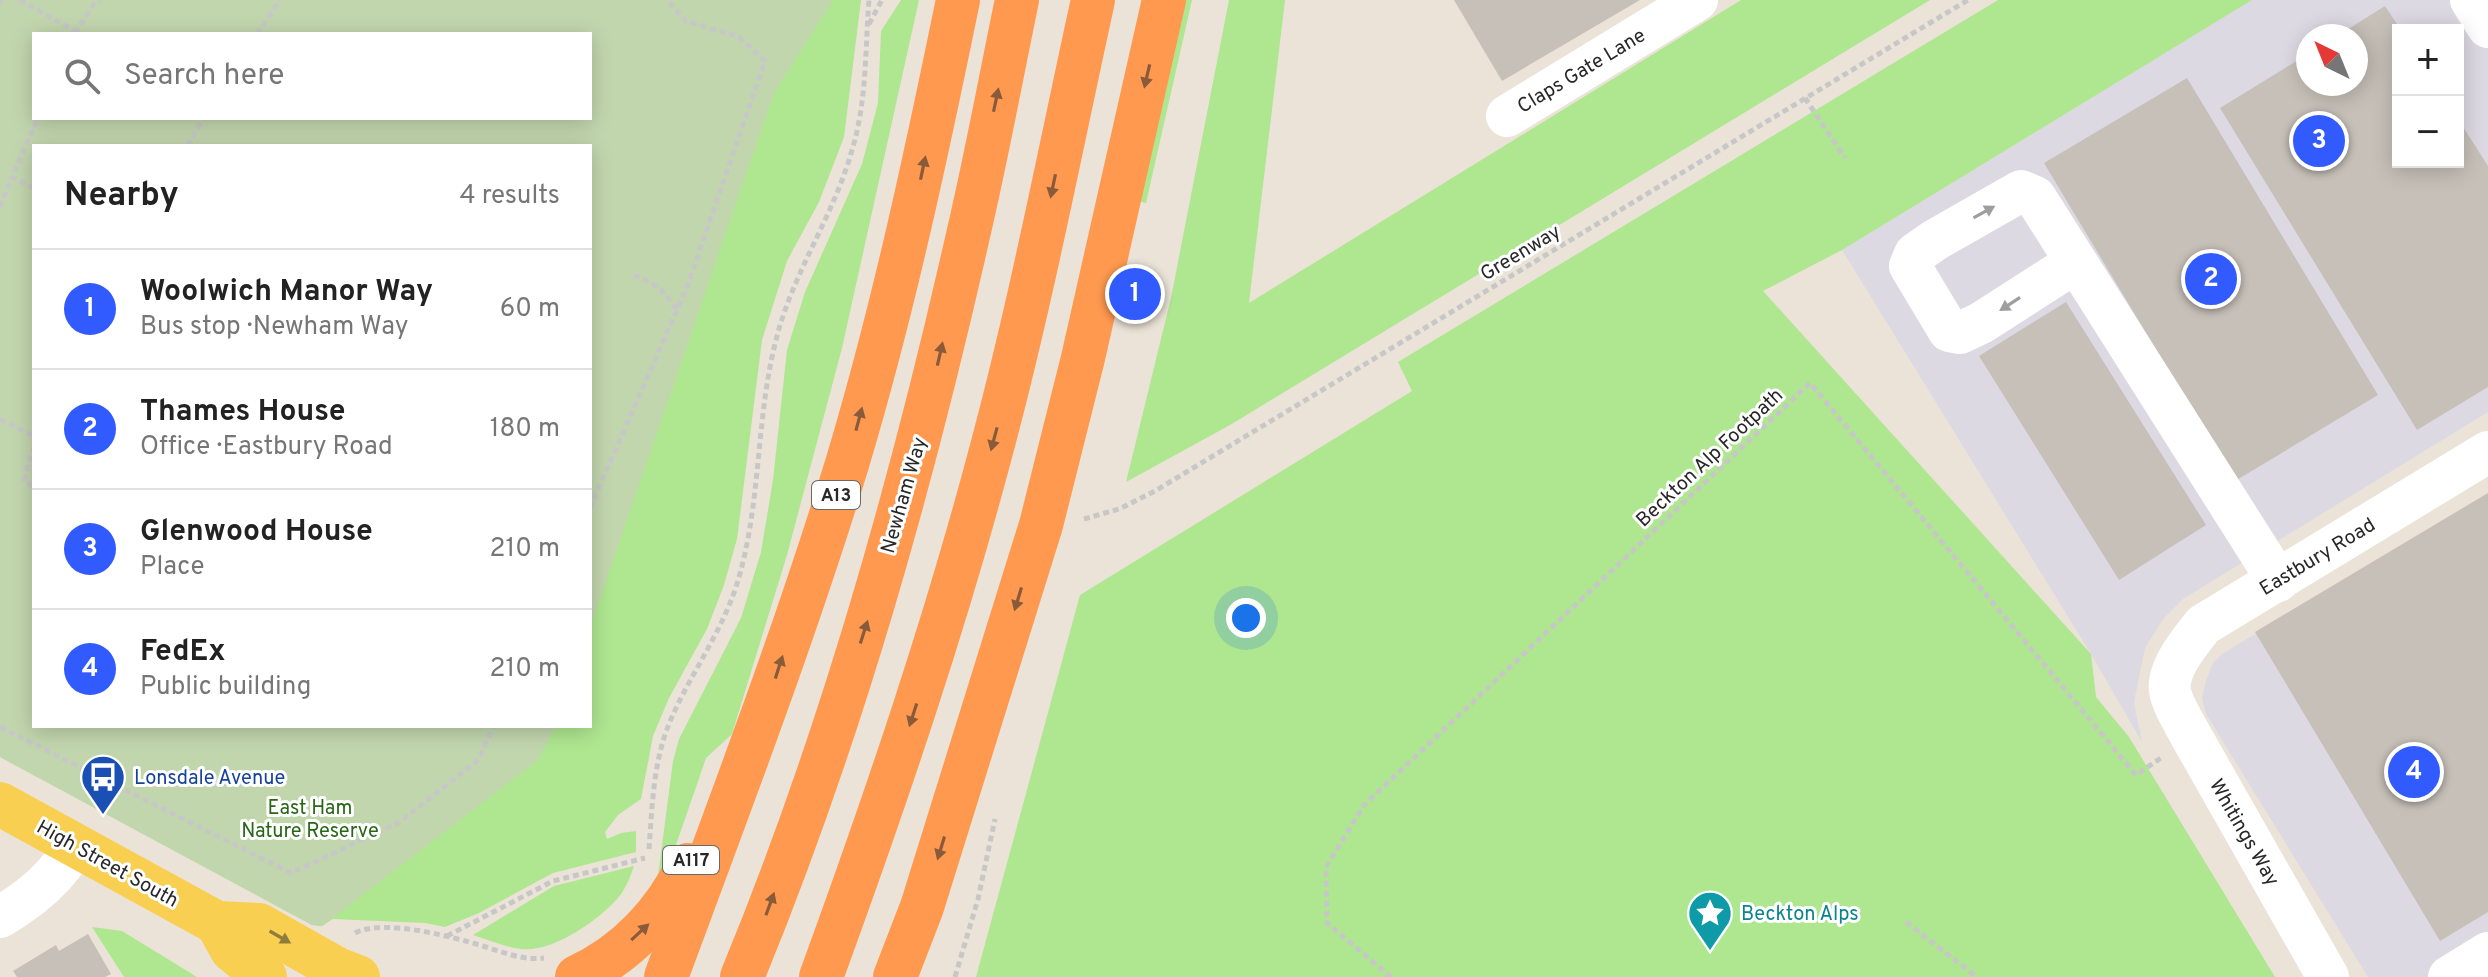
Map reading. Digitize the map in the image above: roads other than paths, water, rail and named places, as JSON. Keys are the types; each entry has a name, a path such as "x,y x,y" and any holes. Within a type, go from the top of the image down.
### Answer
{"highway":[{"name":"A13","path":"666,977 765,710 847,464 909,235 958,0"},
{"name":"Newham Way","path":"742,977 817,778 878,584 925,417 1017,0"},
{"path":"821,977 885,803 944,620 1041,244 1093,0"},
{"path":"895,977 922,907 1041,525 1086,345 1164,0"},
{"name":"A117","path":"577,977 593,970 623,948 650,923 674,894 765,710"},
{"path":"918,977 922,907"}],"main road":[{"name":"High Street South","path":"0,804 217,923 259,925 337,969 355,956"},
{"name":"High Street South","path":"217,923 232,950 265,977"}],"street":[{"name":"Claps Gate Lane","path":"1507,116 1655,11 1697,0"},
{"path":"2471,0 2488,27"},
{"path":"2076,262 1981,323 1960,333 1949,331 1910,266 1915,254 1935,240 2021,191 2035,197 2278,581"},
{"name":"Eastbury Road","path":"2169,683 2183,653 2203,625 2488,452"},
{"name":"Whitings Way","path":"2169,683 2191,736 2328,977"},
{"path":"0,917 38,891 61,870 76,845"},
{"path":"2449,977 2488,953"}],"place":[{"name":"Glenwood House","path":"2319,141"},
{"name":"Thames House","path":"2211,279"},
{"name":"Woolwich Manor Way","path":"1135,294"},
{"name":"FedEx","path":"2414,772"},
{"name":"Lonsdale Avenue","path":"103,816"},
{"name":"Beckton Alps","path":"1710,952"}],"park label":[{"name":"East Ham Nature Reserve","path":"310,818"}]}
